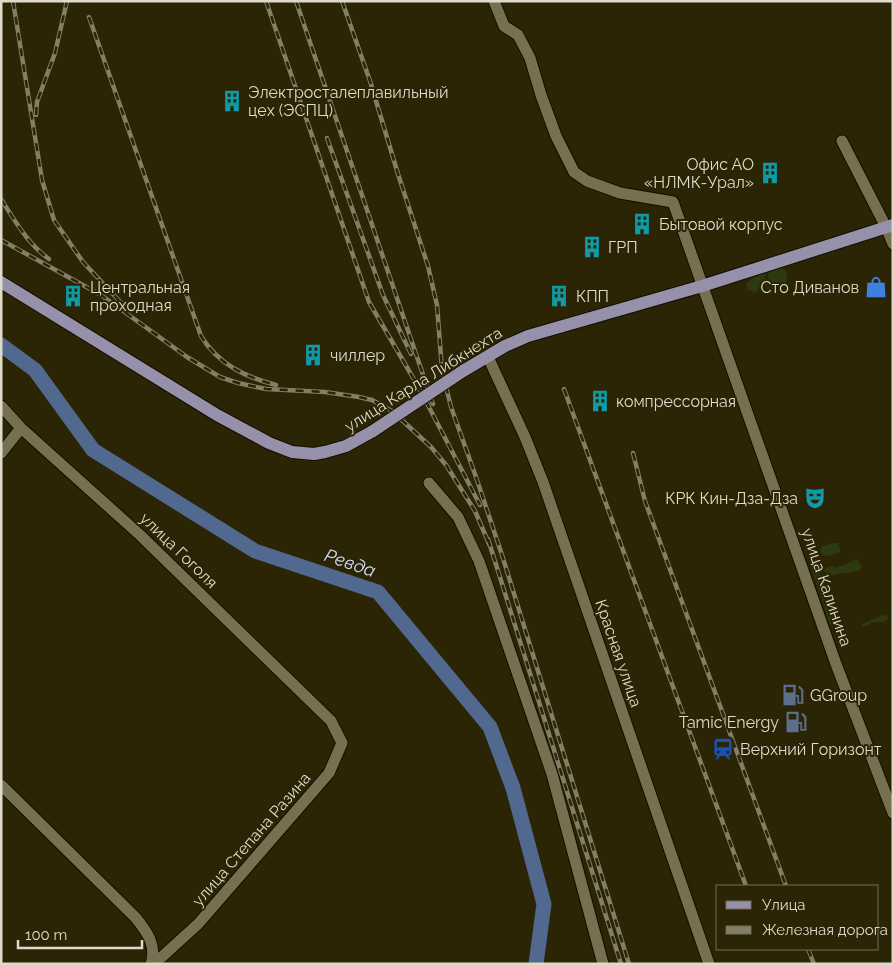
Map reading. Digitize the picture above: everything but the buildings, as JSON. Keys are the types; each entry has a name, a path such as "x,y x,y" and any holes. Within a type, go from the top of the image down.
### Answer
{"main road":[{"name":"улица Карла Либкнехта","path":"1,282 254,437 282,449 304,453 325,452 356,441 463,371 506,346 528,336 702,286 889,226"}],"street":[{"name":"улица Калинина","path":"494,1 504,26 518,35 530,58 556,136 574,172 587,181 620,192 673,202 836,664 892,808"},
{"path":"842,141 889,226 893,244"},
{"name":"Красная улица","path":"488,356 525,437 543,482 709,964"},
{"name":"улица Гоголя","path":"1,406 21,428 140,535 331,721"},
{"path":"1,453 21,428"},
{"path":"429,483 458,517 479,561 552,774 603,964"},
{"name":"улица Степана Разина","path":"153,964 198,924 329,773 342,743 331,721"},
{"path":"2,788 136,918 150,939 153,964"}],"green space":[{"path":"778,268 786,271 786,284 775,288 770,283 760,287 756,293 747,289 747,283 751,279 764,273 766,274 765,279 768,278 768,273"},
{"path":"838,543 840,552 830,556 822,555 820,550 822,546"},
{"path":"857,559 862,566 861,570 829,576 824,571 824,569 832,566 837,568"},
{"path":"815,564 835,621 834,626 830,625 811,568"},
{"path":"887,615 888,619 883,622 872,622 867,626 862,626 862,624"}],"waterway":[{"name":"Ревда","path":"1,345 35,370 93,450 255,551 378,592 490,727 513,788 544,904 536,964"}],"railway":[{"path":"13,1 42,180 54,220 83,262 124,306"},
{"path":"36,115 37,102 55,53 67,1"},
{"path":"266,1 369,302 419,388 480,505"},
{"path":"296,1 433,404"},
{"path":"342,1 370,81 428,266 437,305 442,370 451,407 502,555 629,964"},
{"path":"89,17 201,336 208,346 233,368 254,378 276,385"},
{"path":"327,138 383,295 411,354"},
{"path":"1,199 28,239 49,259"},
{"path":"1,240 101,295 187,357 220,377 266,389 325,392 359,397 372,400 392,411 431,447 446,465 475,511 490,546"},
{"path":"564,389 746,885"},
{"path":"633,453 645,501 786,885"},
{"path":"488,539 621,964"},
{"path":"808,950 814,964"}],"place":[{"name":"Электросталеплавильный цех (ЭСПЦ)","path":"232,101"},
{"name":"Офис АО «НЛМК-Урал»","path":"770,173"},
{"name":"Бытовой корпус","path":"642,224"},
{"name":"ГРП","path":"592,247"},
{"name":"Сто Диванов","path":"876,287"},
{"name":"Центральная проходная","path":"73,296"},
{"name":"КПП","path":"559,296"},
{"name":"чиллер","path":"313,355"},
{"name":"компрессорная","path":"600,401"},
{"name":"КРК Кин-Дза-Дза","path":"815,498"},
{"name":"GGroup","path":"793,695"},
{"name":"Tamic Energy","path":"796,722"},
{"name":"Верхний Горизонт","path":"723,749"}]}
